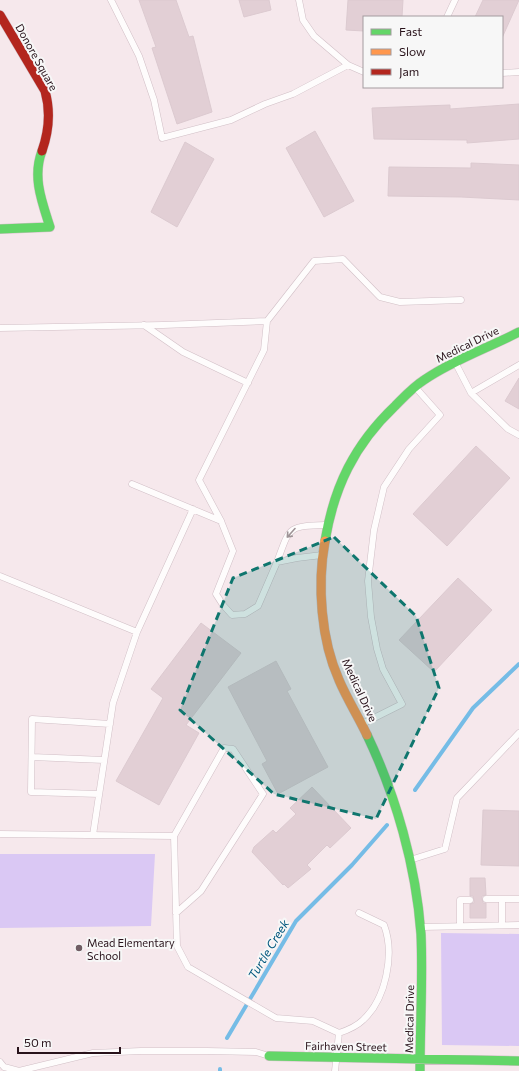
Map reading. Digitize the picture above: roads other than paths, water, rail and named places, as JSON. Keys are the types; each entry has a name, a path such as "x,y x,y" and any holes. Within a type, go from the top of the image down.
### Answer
{"street":[{"name":"Donore Square","path":"0,15 45,91 48,99 50,122 38,163 38,173 39,187 50,227 0,229"},
{"name":"Medical Drive","path":"420,1071 422,956 420,927 409,860 401,825 385,775 337,674 327,640 320,595 322,555 331,509 340,485 352,460 367,436 382,418 416,387 438,372 454,362 519,332"},
{"name":"Fairhaven Street","path":"269,1056 519,1061"}],"lane":[{"path":"111,0 139,56 154,100 162,138 231,120 264,104 293,94 348,65"},
{"path":"299,0 303,20 314,36 348,65 363,72"},
{"path":"447,16 455,0"},
{"path":"503,73 519,72"},
{"path":"328,525 306,525 297,527 288,534 258,606 245,614 232,615 222,604 216,594 233,551 221,520 200,480 264,350 267,321 314,260 344,259 380,297 400,302 461,300"},
{"path":"0,328 267,321"},
{"path":"144,325 183,352 248,383"},
{"path":"454,362 471,393 508,429 519,435"},
{"path":"471,393 519,364"},
{"path":"362,724 402,704 383,669 377,649 371,617 368,581 374,530 384,487 409,449 440,415 416,387"},
{"path":"132,484 221,520"},
{"path":"94,835 113,703 137,632 193,509"},
{"path":"277,562 322,555"},
{"path":"0,576 137,632"},
{"path":"99,794 31,792 32,719 110,724"},
{"path":"409,860 445,849 457,798 519,733"},
{"path":"176,913 201,891 263,794 233,748 224,748 174,836 176,913 177,946 188,967 276,1018 313,1021 339,1033 353,1028 370,1013 379,998 387,973 388,935 384,925 359,913"},
{"path":"32,756 104,760"},
{"path":"0,834 174,836"},
{"path":"486,899 519,899"},
{"path":"502,899 502,925"},
{"path":"460,926 460,900 470,900"},
{"path":"420,927 519,925"},
{"path":"335,1071 339,1033"},
{"path":"0,1062 4,1067 20,1071 93,1053 141,1051 214,1051 256,1052 269,1056"}],"waterway":[{"name":"Turtle Creek","path":"415,790 473,708 519,664"},
{"name":"Turtle Creek","path":"227,1038 296,921 352,865 387,825"}],"place":[{"name":"Mead Elementary School","path":"79,948"}]}
